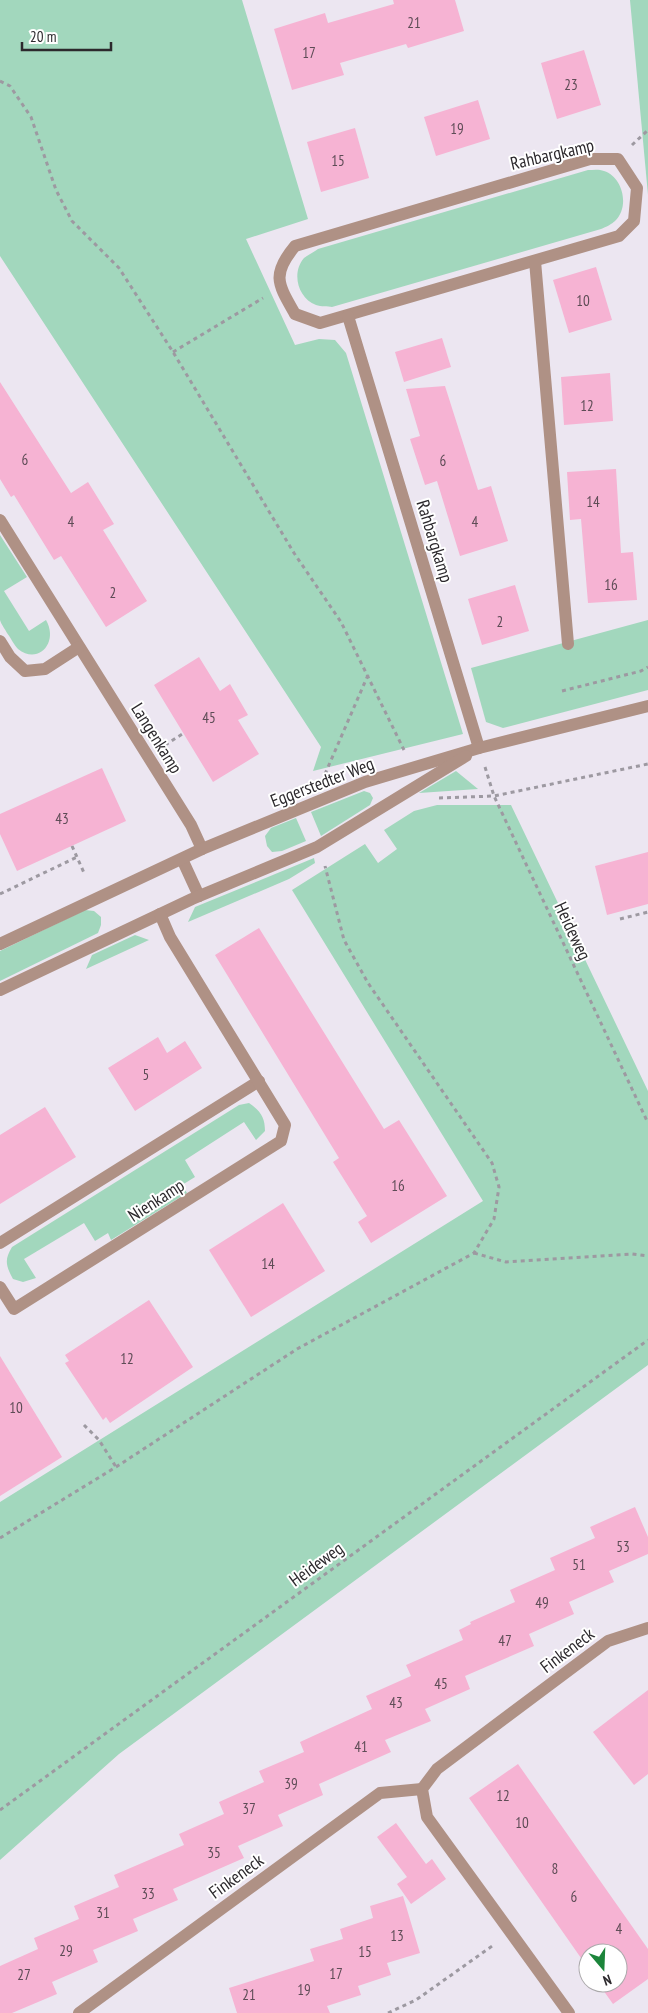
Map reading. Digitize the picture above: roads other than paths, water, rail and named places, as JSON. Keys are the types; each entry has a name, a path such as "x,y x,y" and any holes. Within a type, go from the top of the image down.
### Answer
{"street":[{"name":"Rahbargkamp","path":"590,159 618,159 637,188 634,221 619,236 535,261 320,323 295,314 280,287 281,263 295,246 590,159"},
{"path":"535,261 568,644"},
{"name":"Rahbargkamp","path":"348,316 479,748"},
{"name":"Langenkamp","path":"0,520 191,826 202,849"},
{"path":"0,641 10,657 25,671 44,669 79,648"},
{"name":"Eggerstedter Weg","path":"0,944 202,849 365,782 479,748 648,706"},
{"name":"Eggerstedter Weg","path":"0,990 199,896 317,847 479,748"},
{"path":"182,859 199,896"},
{"name":"Nienkamp","path":"0,1287 14,1309 282,1141 285,1125 170,937 160,914"},
{"path":"0,1243 259,1081"},
{"name":"Finkeneck","path":"79,2013 380,1793 422,1789 437,1769 608,1641 648,1628"},
{"path":"422,1789 427,1818 569,2013"}]}
